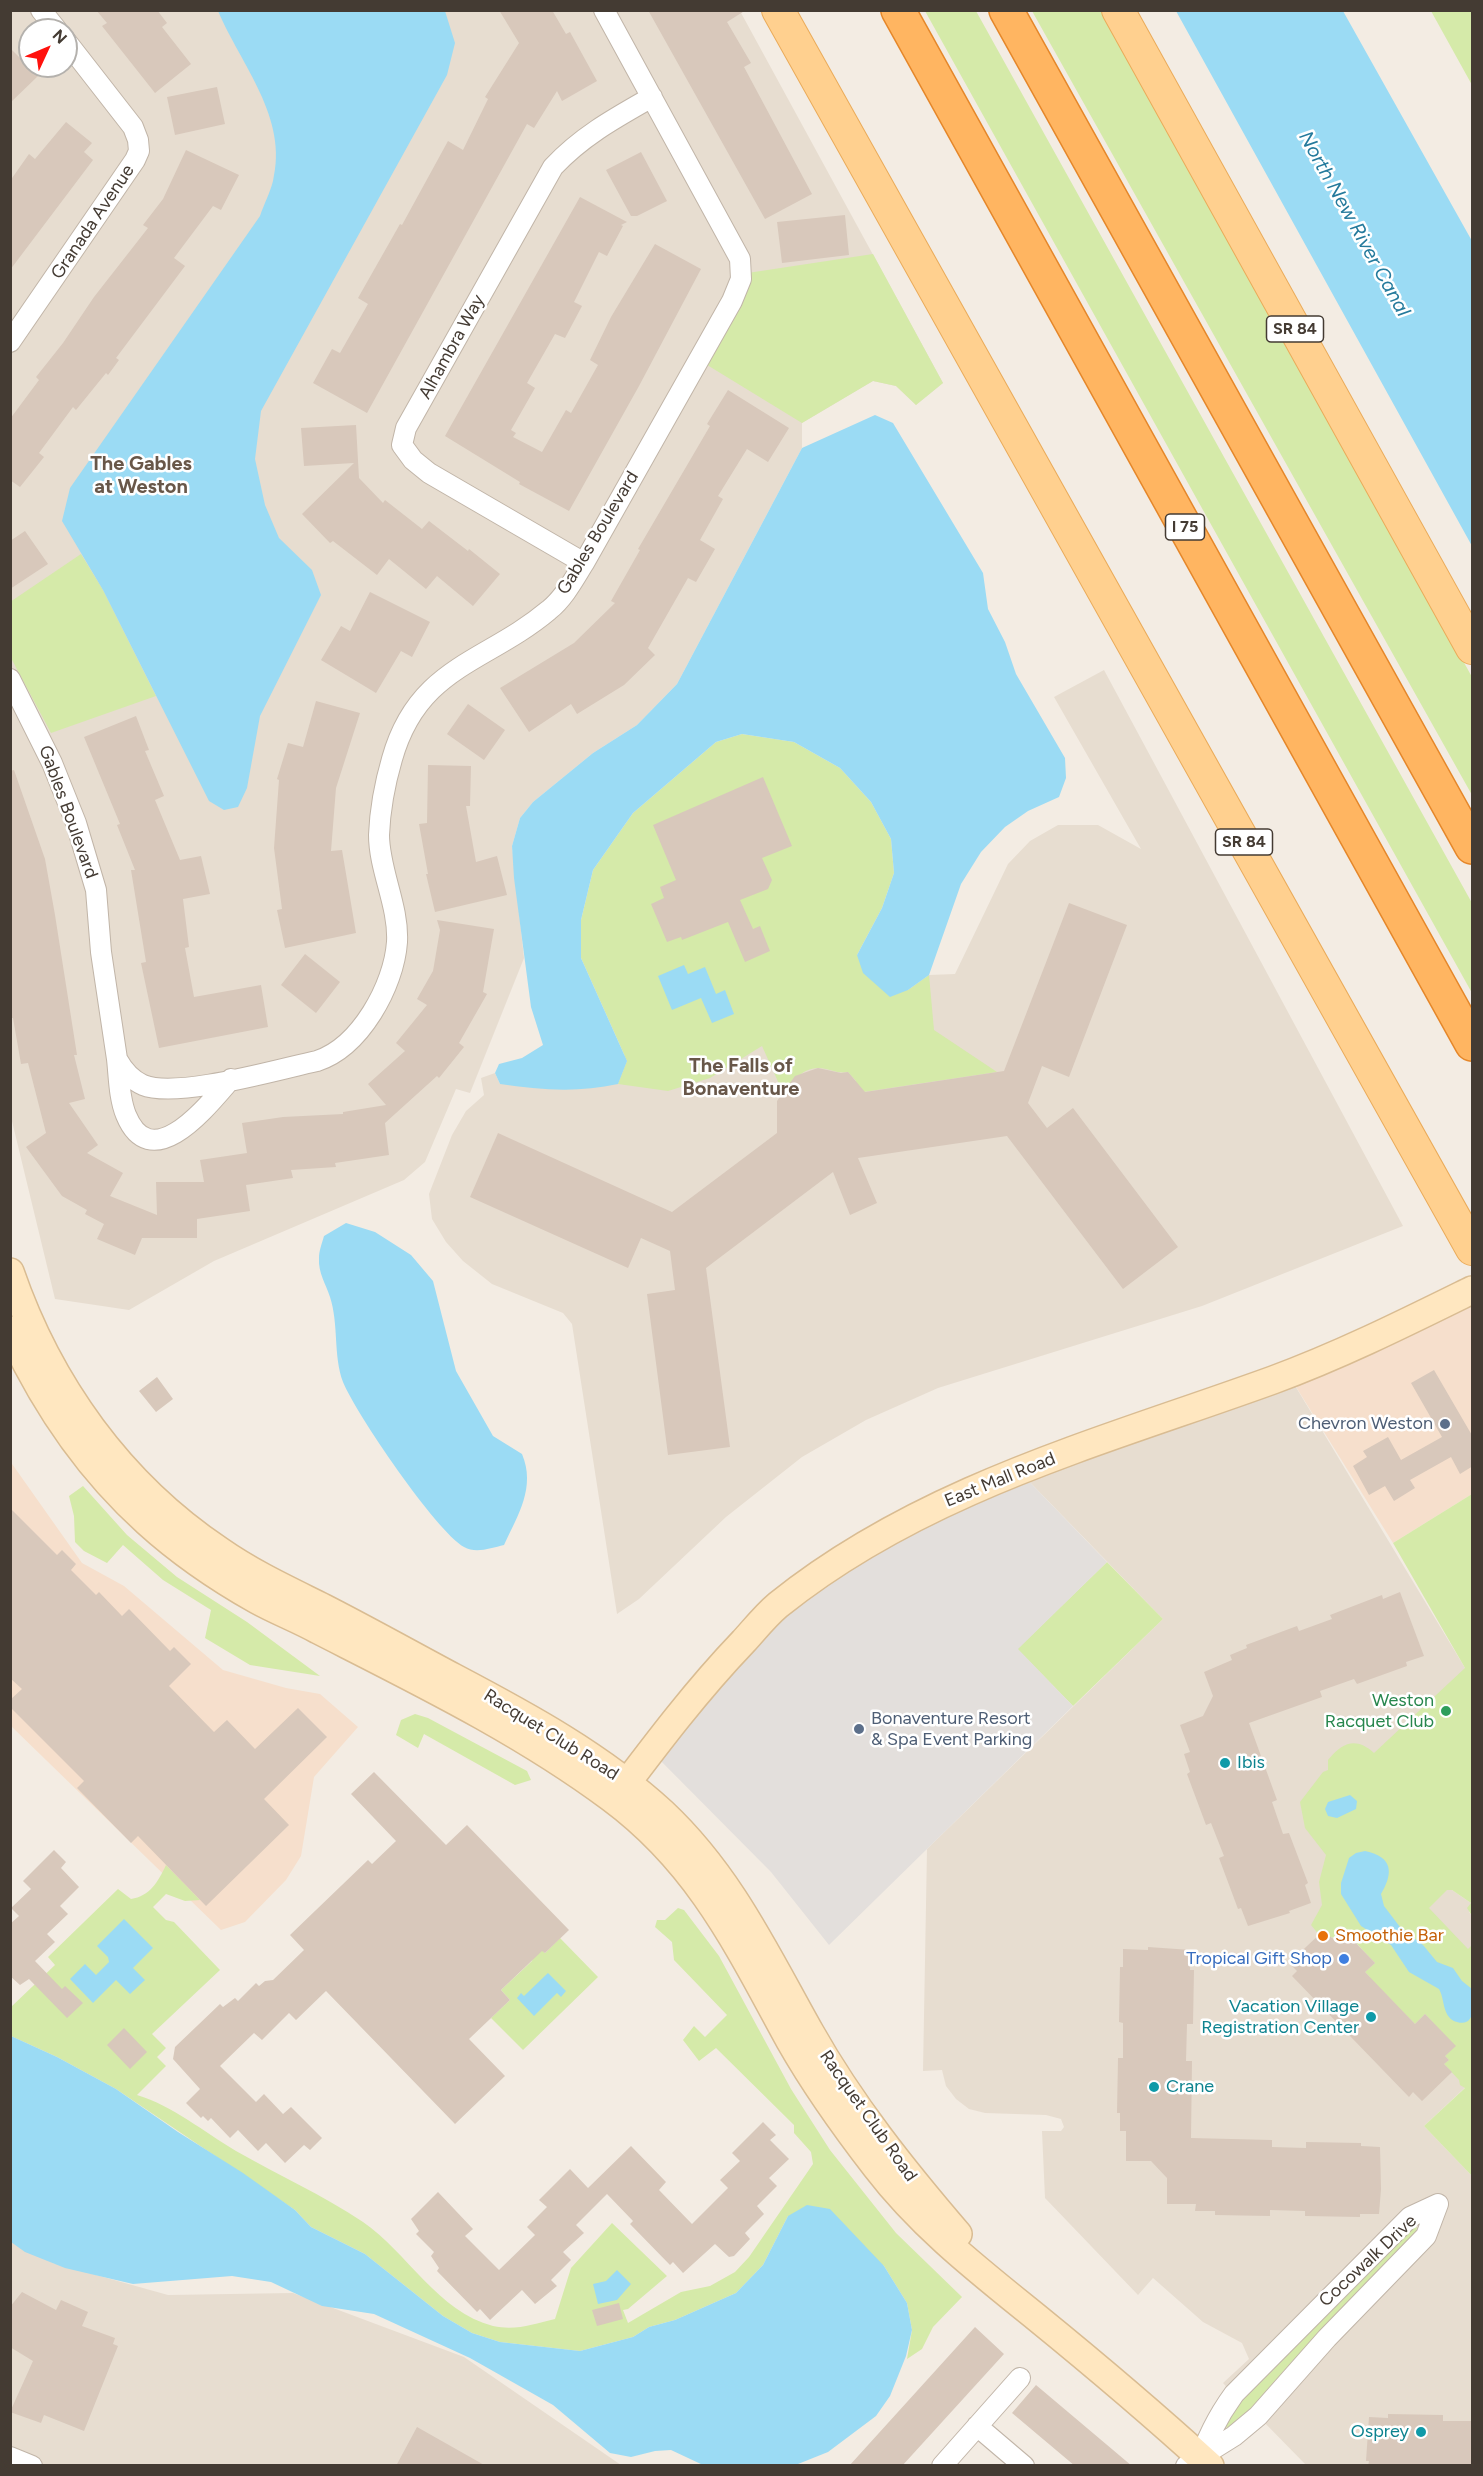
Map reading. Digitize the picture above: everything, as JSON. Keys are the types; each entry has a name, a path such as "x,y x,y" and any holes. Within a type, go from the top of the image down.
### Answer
{"highway":[{"name":"I 75","path":"898,10 1473,1044"},
{"path":"1006,10 1473,847"}],"main road":[{"name":"SR 84","path":"778,10 1473,1249"},
{"name":"SR 84","path":"1118,10 1473,648"}],"street":[{"name":"Gables Boulevard","path":"117,1059 130,1077 143,1085 176,1089 329,1057 352,1040 362,1028 392,968 397,941 379,836 385,790 402,730 423,697 448,673 550,609 584,563 732,301 741,279 740,259 604,10"},
{"name":"Granada Avenue","path":"10,342 116,191 139,150 133,127 78,56"},
{"name":"Alhambra Way","path":"584,563 429,473 413,460 402,445 406,428 553,167 573,145 594,130 652,97"},
{"name":"Gables Boulevard","path":"10,679 52,763 76,823 96,890 101,952 125,1114 138,1132 157,1140 165,1139 185,1127 231,1079"},
{"name":"Racquet Club Road","path":"10,1272 51,1369 115,1459 161,1506 218,1550 269,1582 513,1709 565,1740 620,1791"},
{"name":"East Mall Road","path":"620,1791 701,1685 776,1607 820,1574 875,1539 933,1508 1018,1470 1276,1379 1386,1332 1473,1290"},
{"name":"Racquet Club Road","path":"10,1330 32,1379 73,1441 99,1473 147,1522 205,1568 258,1601 313,1627 503,1728 553,1758 665,1815 705,1859 735,1898 770,1954 810,2033 850,2095 893,2155 958,2234 1040,2320 1201,2464"},
{"name":"Cocowalk Drive","path":"1438,2204 1426,2236 1327,2338 1258,2416 1201,2464 1215,2420 1234,2394 1410,2217 1438,2204"},
{"path":"942,2466 1020,2378"},
{"path":"977,2426 1024,2466"},
{"path":"10,2457 32,2466"}],"shaded area":[{"name":"The Gables at Weston","path":"10,11 740,11 943,383 916,405 896,386 873,381 802,423 802,448 677,684 637,725 593,753 533,802 520,818 512,846 524,958 470,1093 456,1089 425,1162 404,1180 214,1261 129,1310 55,1299 11,1117"},
{"name":"The Falls of Bonaventure","path":"1104,670 1403,1226 1202,1306 938,1388 866,1420 802,1457 726,1517 639,1599 617,1614 572,1324 563,1313 492,1284 463,1261 446,1242 432,1219 429,1194 452,1135 466,1111 484,1095 481,1078 495,1073 500,1084 908,990 929,975 955,974 1008,864 1030,841 1058,825 1098,825 1141,849 1054,697"},
{"path":"1472,1290 1472,1494 1393,1543 1288,1374"},
{"path":"1288,1374 1465,1668 1452,1890 1471,1903 1469,1912 1472,1916 1472,2081 1424,2126 1472,2176 1472,2465 1306,2465 1258,2416 1200,2457 1233,2394 1223,2383 1249,2359 1242,2343 1203,2322 1153,2278 1138,2295 1045,2198 1042,2131 1061,2131 1064,2127 1061,2119 1046,2115 985,2113 969,2109 956,2099 946,2086 942,2070 923,2071 927,1849 1163,1619 1018,1470"},
{"path":"10,1461 82,1563 124,1586 223,1670 286,1688 320,1694 358,1727 314,1777 301,1856 286,1880 245,1922 221,1930 11,1726"},
{"name":"Bonaventure Resort & Spa Event Parking","path":"1018,1470 1107,1562 1018,1649 1073,1706 829,1945 771,1872 651,1751 776,1607"},
{"path":"10,2233 53,2263 168,2295 293,2293 464,2357 621,2465 11,2465"}],"green space":[{"path":"925,11 976,11 1472,903 1472,993"},
{"path":"1032,11 1103,11 1472,677 1472,795"},
{"path":"1431,11 1472,11 1472,85"},
{"path":"873,254 943,383 916,405 896,386 873,381 802,423 699,360 741,274"},
{"path":"81,554 103,590 156,696 51,733 11,658 10,602"},
{"path":"742,734 794,742 840,768 871,802 891,839 894,873 882,908 857,955 908,990 929,975 934,1030 997,1072 857,1093 856,1081 848,1072 814,1068 798,1076 784,1095 762,1046 710,1078 668,1091 618,1084 627,1061 581,958 581,920 593,870 633,813 716,742"},
{"path":"83,1486 127,1535 177,1577 247,1622 320,1676 250,1665 205,1638 211,1610 163,1580 123,1545 107,1563 84,1551 75,1542 74,1516 69,1496"},
{"path":"1472,1494 1472,1916 1467,1908 1471,1903 1452,1890 1447,1890 1429,1908 1468,1949 1472,1945 1472,2176 1424,2126 1465,2088 1444,2064 1449,2060 1445,2056 1455,2046 1425,2014 1415,2024 1374,1982 1367,1980 1370,1977 1365,1972 1375,1963 1346,1932 1336,1941 1332,1937 1320,1936 1311,1925 1322,1905 1319,1882 1326,1855 1305,1828 1300,1802 1323,1772 1328,1770 1328,1760 1339,1749 1355,1743 1374,1753 1465,1668 1393,1543"},
{"path":"1107,1562 1163,1619 1073,1706 1017,1649"},
{"path":"415,1714 428,1718 527,1771 531,1780 515,1785 424,1734 418,1748 396,1735 401,1720"},
{"path":"166,1865 200,1900 185,1901 166,1894 153,1907 166,1920 174,1922 220,1970 152,2034 166,2048 157,2057 166,2066 137,2095 176,2113 236,2151 363,2222 394,2249 439,2295 473,2319 493,2326 509,2328 555,2319 571,2268 612,2223 667,2276 628,2309 623,2310 628,2323 681,2292 710,2286 735,2272 749,2257 813,2164 811,2152 794,2133 794,2125 716,2048 699,2061 683,2040 694,2026 705,2037 727,2015 674,1960 672,1942 655,1927 657,1920 665,1920 678,1908 684,1910 719,1956 791,2089 830,2150 896,2233 962,2297 933,2327 922,2349 907,2359 912,2330 907,2303 884,2266 788,2216 763,2265 736,2293 675,2320 649,2327 633,2337 580,2351 500,2342 472,2333 443,2316 365,2254 311,2227 295,2210 116,2089 57,2057 11,2036 11,2007 55,1965 48,1957 118,1889 131,1899 143,1895 156,1882"},
{"path":"560,1938 598,1977 523,2050 491,2018 510,2000 501,1990 532,1961 536,1944 545,1953"},
{"path":"1417,2227 1413,2250 1258,2416 1225,2428 1234,2394 1396,2231"}],"water":[{"path":"218,11 445,11 455,43 447,75 261,411 255,459 265,505 279,538 312,570 321,595 260,716 247,788 238,807 224,810 209,801 103,590 62,521 70,488 260,216 272,185 276,158 269,114"},
{"name":"North New River Canal","path":"1176,11 1343,11 1472,241 1472,546"},
{"path":"875,415 893,423 983,573 988,609 1005,642 1016,674 1065,758 1066,778 1059,797 1028,811 1005,827 981,852 961,884 929,975 908,990 890,997 863,973 857,955 882,908 894,873 891,839 871,802 840,768 794,742 742,734 716,742 633,813 593,870 581,920 581,958 627,1061 618,1084 588,1089 559,1090 500,1084 495,1073 499,1064 522,1058 543,1045 531,1007 514,878 512,846 520,818 533,802 593,753 637,725 677,684 802,448"},
{"path":"684,965 688,974 705,967 716,994 725,990 734,1014 712,1023 701,998 672,1010 658,976"},
{"path":"346,1223 375,1232 411,1255 433,1281 456,1371 493,1436 522,1454 527,1478 524,1501 504,1545 473,1550 464,1547 451,1537 398,1470 363,1419 343,1382 338,1361 333,1308 321,1274 319,1258 324,1236"},
{"path":"1350,1795 1357,1801 1356,1809 1337,1818 1328,1816 1325,1809 1328,1802"},
{"path":"1365,1851 1381,1857 1386,1862 1388,1880 1381,1894 1384,1906 1400,1927 1423,1945 1437,1962 1453,1968 1462,1981 1472,1989 1472,2012 1468,2021 1457,2022 1450,2018 1439,1989 1409,1972 1391,1945 1361,1926 1341,1894 1341,1883 1349,1858"},
{"path":"124,1919 153,1948 133,1968 145,1980 130,1994 116,1980 93,2003 70,1979 85,1964 96,1975 109,1962 108,1957 97,1946"},
{"path":"548,1973 566,1991 561,1997 557,1993 534,2016 517,1998 521,1993 524,1996"},
{"path":"11,2036 57,2057 116,2089 243,2173 295,2210 311,2227 365,2254 443,2316 472,2333 500,2342 580,2351 633,2337 649,2327 675,2320 736,2293 763,2265 788,2216 807,2205 830,2209 884,2266 907,2303 912,2330 906,2356 890,2396 876,2416 828,2452 793,2466 703,2465 671,2450 631,2457 610,2453 553,2405 470,2358 374,2314 322,2306 271,2282 232,2276 133,2284 65,2268 25,2252 11,2242"},
{"path":"617,2270 631,2284 617,2300 598,2304 593,2284 606,2281"}],"building":[{"path":"96,10 157,10 167,23 162,27 191,64 155,93 102,26 107,23"},
{"path":"499,10 552,10 566,34 570,32 597,81 562,101 557,91 534,128 527,124 367,413 313,383 332,349 340,353 368,304 358,298 400,224 402,225 448,141 463,150 488,99 485,97 519,43"},
{"path":"648,10 746,10 727,22 751,63 744,67 812,194 765,219"},
{"path":"10,48 18,56 18,78 36,78 10,103"},
{"path":"217,87 225,124 175,135 167,97"},
{"path":"66,122 92,143 84,152 93,160 10,270 10,181 29,154 35,159"},
{"path":"186,150 239,175 221,210 213,206 174,258 185,266 116,358 119,360 108,375 106,373 76,410 73,407 39,453 44,457 20,487 10,480 10,419 39,380 36,377 148,228 143,225 163,199"},
{"path":"641,152 667,201 637,216 631,216 606,170"},
{"path":"580,197 627,222 621,225 623,226 607,256 599,252 574,302 582,306 565,338 555,334 527,383 535,388 511,430 516,433 513,437 542,452 566,410 571,413 598,365 590,360 611,317 655,244 701,269 569,511 519,484 520,482 445,436"},
{"path":"845,215 849,255 782,263 777,222"},
{"path":"728,390 789,428 768,462 747,449 718,496 723,499 700,540 715,549 696,582 688,578 648,648 655,655 624,685 577,714 571,704 529,732 500,688 574,643 615,603 611,601 640,550 638,549 710,426 707,424"},
{"path":"356,425 359,478 383,503 385,500 422,529 429,521 500,574 473,606 437,576 426,589 389,559 377,575 333,541 330,543 302,514 354,463 304,466 301,428"},
{"path":"25,531 48,564 10,589 10,541"},
{"path":"370,592 430,622 412,657 401,651 376,693 321,660 341,626 350,631"},
{"path":"316,701 360,713 336,788 331,851 342,850 356,933 285,948 277,910 282,909 274,848 279,780 277,779 288,743 303,747"},
{"path":"468,704 505,730 484,760 447,734"},
{"path":"136,716 149,750 145,751 164,796 155,800 180,860 201,856 210,894 183,899 189,947 185,948 194,997 261,985 268,1027 159,1048 141,963 146,962 131,870 135,870 117,825 120,824 84,737"},
{"path":"428,765 471,766 470,806 466,806 476,862 497,856 507,895 435,912 426,874 428,874 419,824 427,823"},
{"path":"14,770 45,859 55,915 77,1055 74,1055 85,1099 69,1103 98,1145 87,1153 123,1173 110,1196 157,1215 156,1182 204,1182 200,1160 247,1153 242,1123 283,1117 343,1114 343,1112 386,1105 368,1084 405,1051 396,1043 427,1005 417,999 433,971 440,930 437,920 494,929 483,992 487,994 459,1043 464,1047 439,1078 437,1076 385,1123 389,1155 335,1163 336,1167 291,1170 293,1178 246,1185 250,1211 197,1219 197,1238 142,1238 135,1255 97,1239 104,1224 85,1214 87,1210 62,1196 26,1147 46,1133 28,1063 21,1064 13,1018 10,1018 10,771"},
{"path":"763,777 792,846 762,858 772,880 768,889 740,900 753,929 760,926 770,951 745,962 728,922 682,940 681,937 667,942 651,904 664,898 660,887 676,880 653,825"},
{"path":"1069,903 1127,925 1069,1077 1042,1066 1028,1103 1047,1128 1073,1108 1178,1247 1123,1289 1007,1136 858,1158 877,1203 850,1215 833,1172 706,1268 730,1447 668,1455 647,1294 675,1290 670,1251 641,1238 628,1268 470,1197 498,1133 672,1212 777,1133 777,1101 795,1076 818,1068 841,1073 848,1072 865,1092 1004,1071"},
{"path":"305,954 340,982 316,1013 281,985"},
{"path":"1434,1370 1473,1437 1473,1466 1460,1474 1451,1457 1410,1480 1415,1488 1394,1501 1385,1486 1369,1495 1353,1466 1367,1457 1363,1451 1388,1437 1401,1460 1442,1437 1411,1383"},
{"path":"157,1377 173,1399 156,1412 139,1391"},
{"path":"10,1508 57,1555 62,1550 76,1564 71,1570 96,1595 99,1592 122,1616 129,1609 170,1651 174,1647 191,1664 169,1686 214,1732 227,1720 255,1749 298,1708 327,1737 264,1799 289,1825 206,1906 138,1836 131,1843 77,1788 84,1781 10,1707 10,1700 22,1689 10,1678"},
{"name":"Ibis","path":"1400,1592 1424,1656 1406,1662 1407,1666 1357,1684 1354,1679 1320,1691 1322,1697 1249,1723 1277,1800 1272,1802 1283,1834 1289,1833 1308,1883 1305,1885 1311,1903 1289,1911 1290,1913 1248,1926 1241,1908 1238,1909 1219,1858 1224,1856 1211,1823 1206,1825 1187,1774 1190,1772 1184,1754 1190,1752 1180,1725 1203,1716 1213,1696 1204,1672 1232,1660 1230,1655 1247,1648 1246,1645 1297,1626 1299,1631 1332,1619 1330,1615 1382,1595 1383,1599"},
{"path":"374,1772 446,1845 467,1825 569,1930 545,1953 542,1951 501,1990 510,2000 469,2039 505,2076 455,2124 326,1991 296,2020 289,2013 262,2040 254,2033 220,2066 256,2102 264,2094 283,2114 291,2107 322,2138 310,2150 304,2145 285,2163 266,2143 258,2151 238,2130 230,2138 211,2118 208,2121 203,2116 201,2118 186,2103 200,2089 173,2059 175,2047 220,2004 223,2007 235,1998 238,2001 256,1983 259,1986 265,1981 273,1980 304,1950 290,1935 368,1860 372,1864 396,1841 351,1794"},
{"path":"54,1850 66,1862 61,1868 79,1887 60,1906 68,1914 47,1934 55,1942 35,1961 62,1989 65,1986 83,2003 67,2018 29,1979 20,1985 10,1976 10,1924 19,1916 11,1908 31,1889 23,1881"},
{"name":"Vacation Village Registration Center","path":"1323,1931 1336,1941 1345,1932 1375,1963 1365,1972 1415,2024 1425,2014 1456,2046 1445,2056 1449,2060 1444,2064 1452,2072 1422,2101 1413,2092 1409,2097 1292,1976 1297,1971 1289,1963"},
{"name":"Crane","path":"1148,1947 1191,1950 1190,1970 1194,1970 1193,2024 1187,2024 1186,2061 1192,2061 1191,2138 1272,2140 1272,2147 1306,2148 1306,2142 1361,2143 1361,2146 1380,2147 1379,2214 1360,2214 1360,2217 1305,2216 1305,2211 1270,2210 1270,2216 1215,2215 1215,2211 1195,2211 1196,2204 1167,2204 1167,2178 1151,2161 1126,2161 1126,2131 1120,2131 1120,2113 1117,2113 1118,2058 1123,2058 1123,2023 1119,2022 1120,1967 1123,1967 1123,1949 1148,1950"},
{"path":"124,2028 147,2052 130,2069 107,2045"},
{"path":"763,2122 776,2135 770,2140 789,2159 769,2178 777,2186 757,2206 764,2214 745,2233 750,2239 734,2256 729,2257 715,2244 683,2273 673,2262 670,2265 630,2224 633,2221 607,2194 576,2225 584,2233 563,2252 571,2260 551,2280 557,2286 535,2304 522,2290 490,2320 480,2309 477,2312 437,2271 439,2268 431,2256 434,2252 416,2234 419,2231 411,2219 438,2192 473,2229 465,2236 499,2270 535,2235 527,2227 547,2207 539,2200 570,2169 588,2188 631,2146 666,2182 659,2190 692,2224 728,2188 720,2180 740,2161 732,2153"},
{"path":"22,2292 56,2310 61,2300 88,2312 82,2326 115,2338 113,2344 118,2346 84,2431 44,2415 41,2423 10,2412 33,2361 10,2347 10,2307"},
{"path":"619,2303 623,2319 597,2326 592,2310"},
{"path":"975,2327 1004,2354 902,2466 849,2466"},
{"path":"1036,2385 1132,2466 1075,2466 1012,2413"},
{"name":"Osprey","path":"1388,2414 1443,2415 1443,2421 1473,2421 1473,2466 1368,2466 1369,2461 1366,2461 1369,2417 1388,2418"},
{"path":"417,2427 486,2466 396,2466"}],"place":[{"name":"Chevron Weston","path":"1445,1424"},
{"name":"Weston Racquet Club","path":"1446,1711"},
{"name":"Bonaventure Resort & Spa Event Parking","path":"859,1729"},
{"name":"Ibis","path":"1225,1763"},
{"name":"Smoothie Bar","path":"1323,1936"},
{"name":"Tropical Gift Shop","path":"1344,1959"},
{"name":"Vacation Village Registration Center","path":"1371,2017"},
{"name":"Crane","path":"1154,2087"},
{"name":"Osprey","path":"1421,2432"}],"district":[{"name":"The Gables at Weston","path":"141,476"},
{"name":"The Falls of Bonaventure","path":"741,1078"}]}
